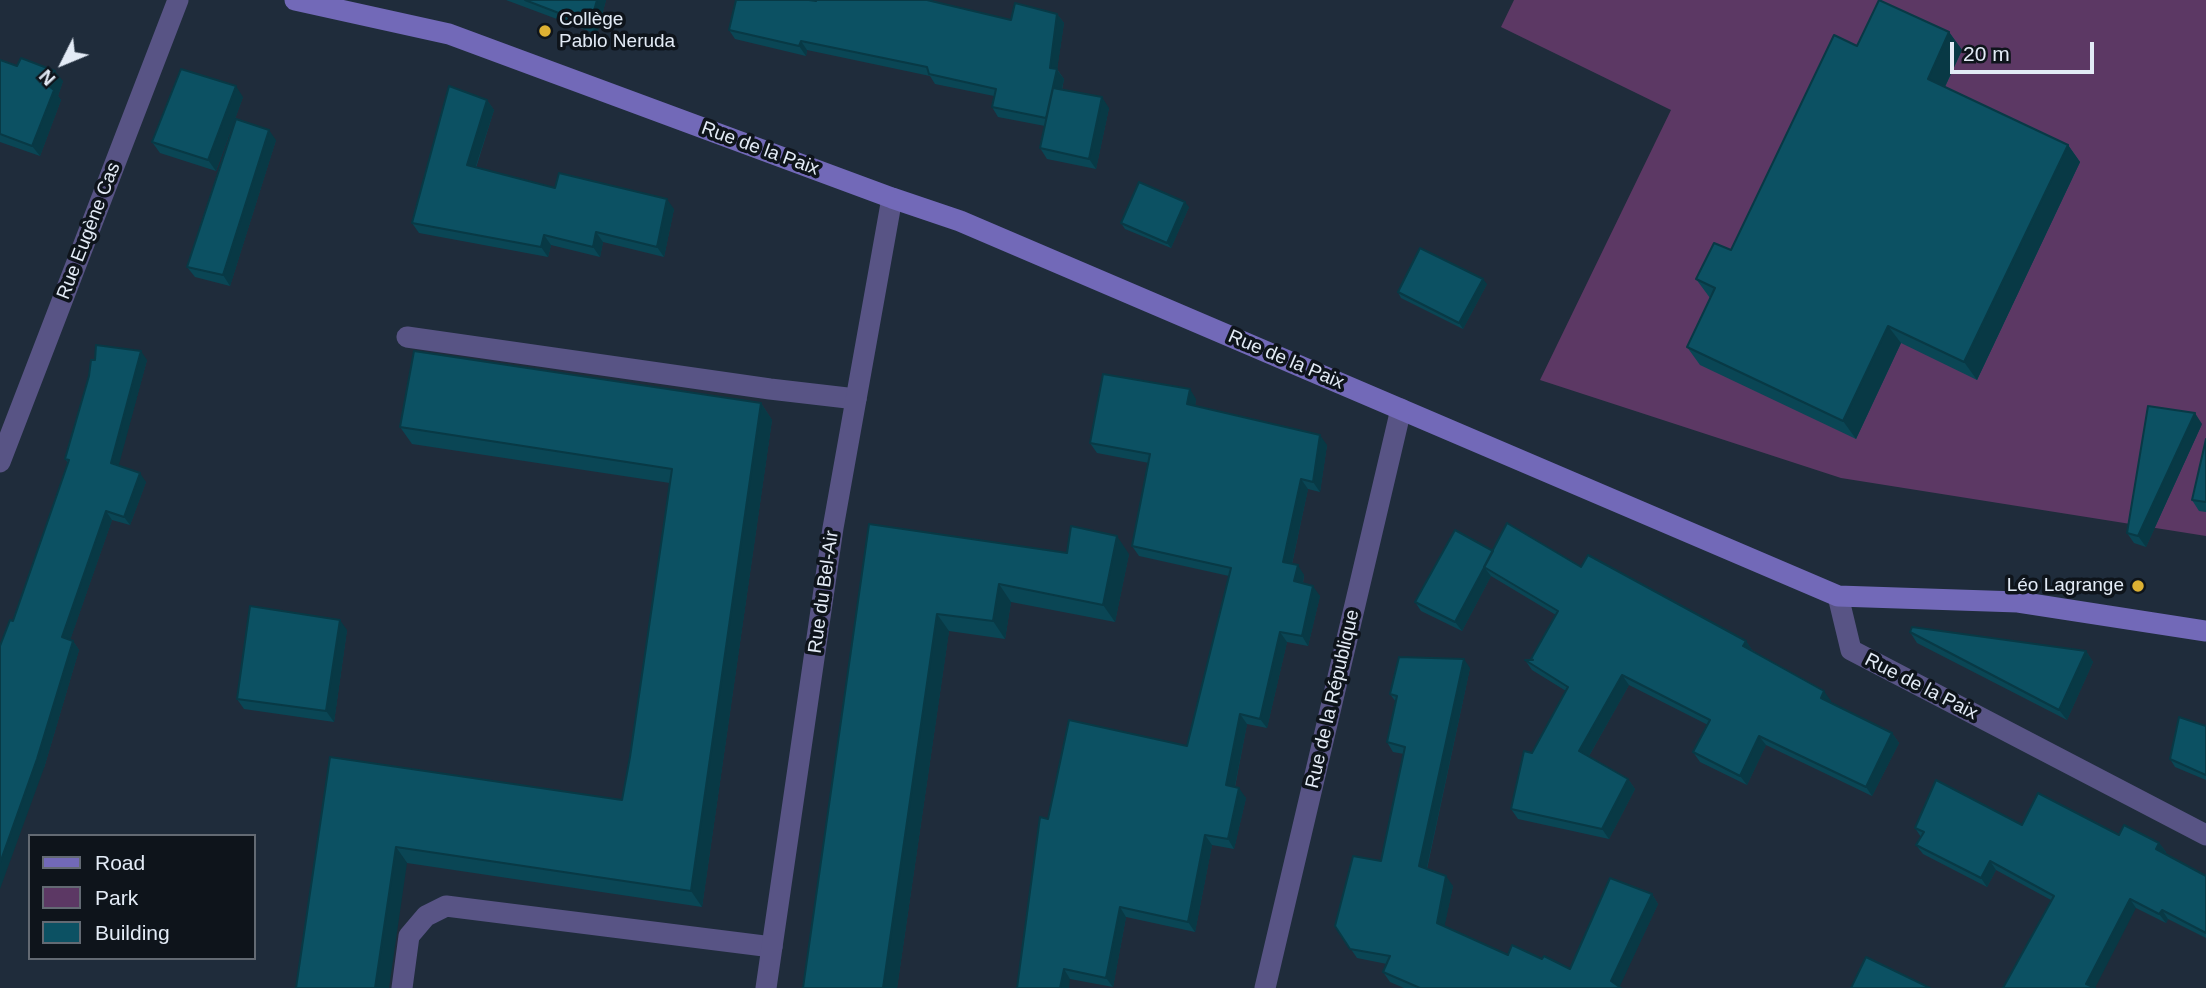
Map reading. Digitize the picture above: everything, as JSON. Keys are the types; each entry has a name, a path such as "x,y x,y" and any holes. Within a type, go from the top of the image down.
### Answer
{"street":[{"name":"Rue Eugène Cas","path":"0,462 178,0"},
{"name":"Rue de la Paix","path":"295,0 449,34 960,221 1839,596 1851,650 2206,835"},
{"name":"Rue du Bel-Air","path":"766,988 831,542 892,198"},
{"path":"407,337 856,399"},
{"name":"Rue de la République","path":"1265,988 1401,409"},
{"path":"1839,596 2018,602 2206,631"},
{"path":"402,988 408,936 426,916 446,906 772,947"}],"green space":[{"path":"1514,0 2206,0 2206,536 1841,478 1540,380 1671,110 1501,27"}],"building":[{"path":"525,0 597,0 590,25"},
{"path":"736,0 927,0 1011,20 1015,3 1057,14 1050,68 1057,69 1046,118 992,107 996,89 929,74 927,67 801,41 799,46 729,30"},
{"path":"1879,0 1949,32 1928,79 2068,145 1964,362 1888,326 1843,421 1687,347 1715,288 1696,279 1714,243 1731,250 1834,35 1857,46"},
{"path":"21,58 55,71 50,87 54,90 32,146 0,134 0,60 17,66"},
{"path":"181,69 236,86 208,160 152,142"},
{"path":"449,86 487,100 467,165 555,188 559,173 667,199 657,247 596,232 593,247 544,235 541,247 412,223"},
{"path":"1053,88 1102,97 1089,159 1040,148"},
{"path":"236,119 269,130 223,275 187,267"},
{"path":"1139,182 1185,202 1167,243 1121,223"},
{"path":"1420,248 1483,279 1459,323 1398,292"},
{"path":"96,345 141,351 111,463 140,473 124,517 106,511 62,637 73,641 37,759 0,863 0,646 10,620 13,621 69,460 65,459 89,376 91,360 95,360"},
{"path":"414,351 761,403 691,891 396,847 375,988 296,988 330,757 622,800 630,757 672,469 400,427"},
{"path":"1103,374 1190,389 1187,404 1320,435 1313,482 1301,479 1283,562 1298,565 1294,581 1313,586 1302,636 1280,632 1260,719 1240,714 1226,785 1239,788 1228,839 1205,835 1188,922 1120,907 1106,978 1064,969 1060,988 1017,988 1040,817 1048,819 1069,720 1187,746 1231,568 1132,546 1150,454 1090,443"},
{"path":"2148,406 2195,413 2138,536 2127,533"},
{"path":"2206,439 2206,502 2192,500"},
{"path":"1507,523 1581,567 1588,555 1746,641 1743,646 1824,691 1821,698 1892,733 1866,787 1759,736 1740,776 1693,752 1710,720 1622,675 1579,751 1628,779 1602,829 1511,809 1524,751 1532,753 1568,687 1525,660 1533,660 1531,659 1558,611 1484,567"},
{"path":"869,524 1067,553 1071,526 1117,536 1103,605 999,584 993,621 937,614 883,988 803,988"},
{"path":"1455,530 1493,551 1455,622 1415,602"},
{"path":"250,606 340,620 326,711 237,699"},
{"path":"1912,627 2086,651 2059,710 1910,632"},
{"path":"1399,657 1464,659 1419,866 1446,876 1437,923 1508,955 1512,945 1570,969 1610,878 1652,894 1611,981 1621,988 1420,988 1383,972 1390,956 1350,949 1335,926 1353,856 1381,861 1405,747 1387,742 1397,696 1390,694"},
{"path":"2179,717 2206,726 2206,775 2170,759"},
{"path":"1936,780 2022,825 2038,793 2119,835 2124,825 2159,843 2156,849 2206,876 2206,933 2162,910 2159,914 2130,899 2086,984 2095,988 2003,988 2054,896 1990,861 1981,878 1916,845 1924,832 1915,828"},
{"path":"1866,957 1930,988 1851,988"}],"place":[{"name":"Collège Pablo Neruda","path":"545,31"},
{"name":"Léo Lagrange","path":"2138,586"}]}
